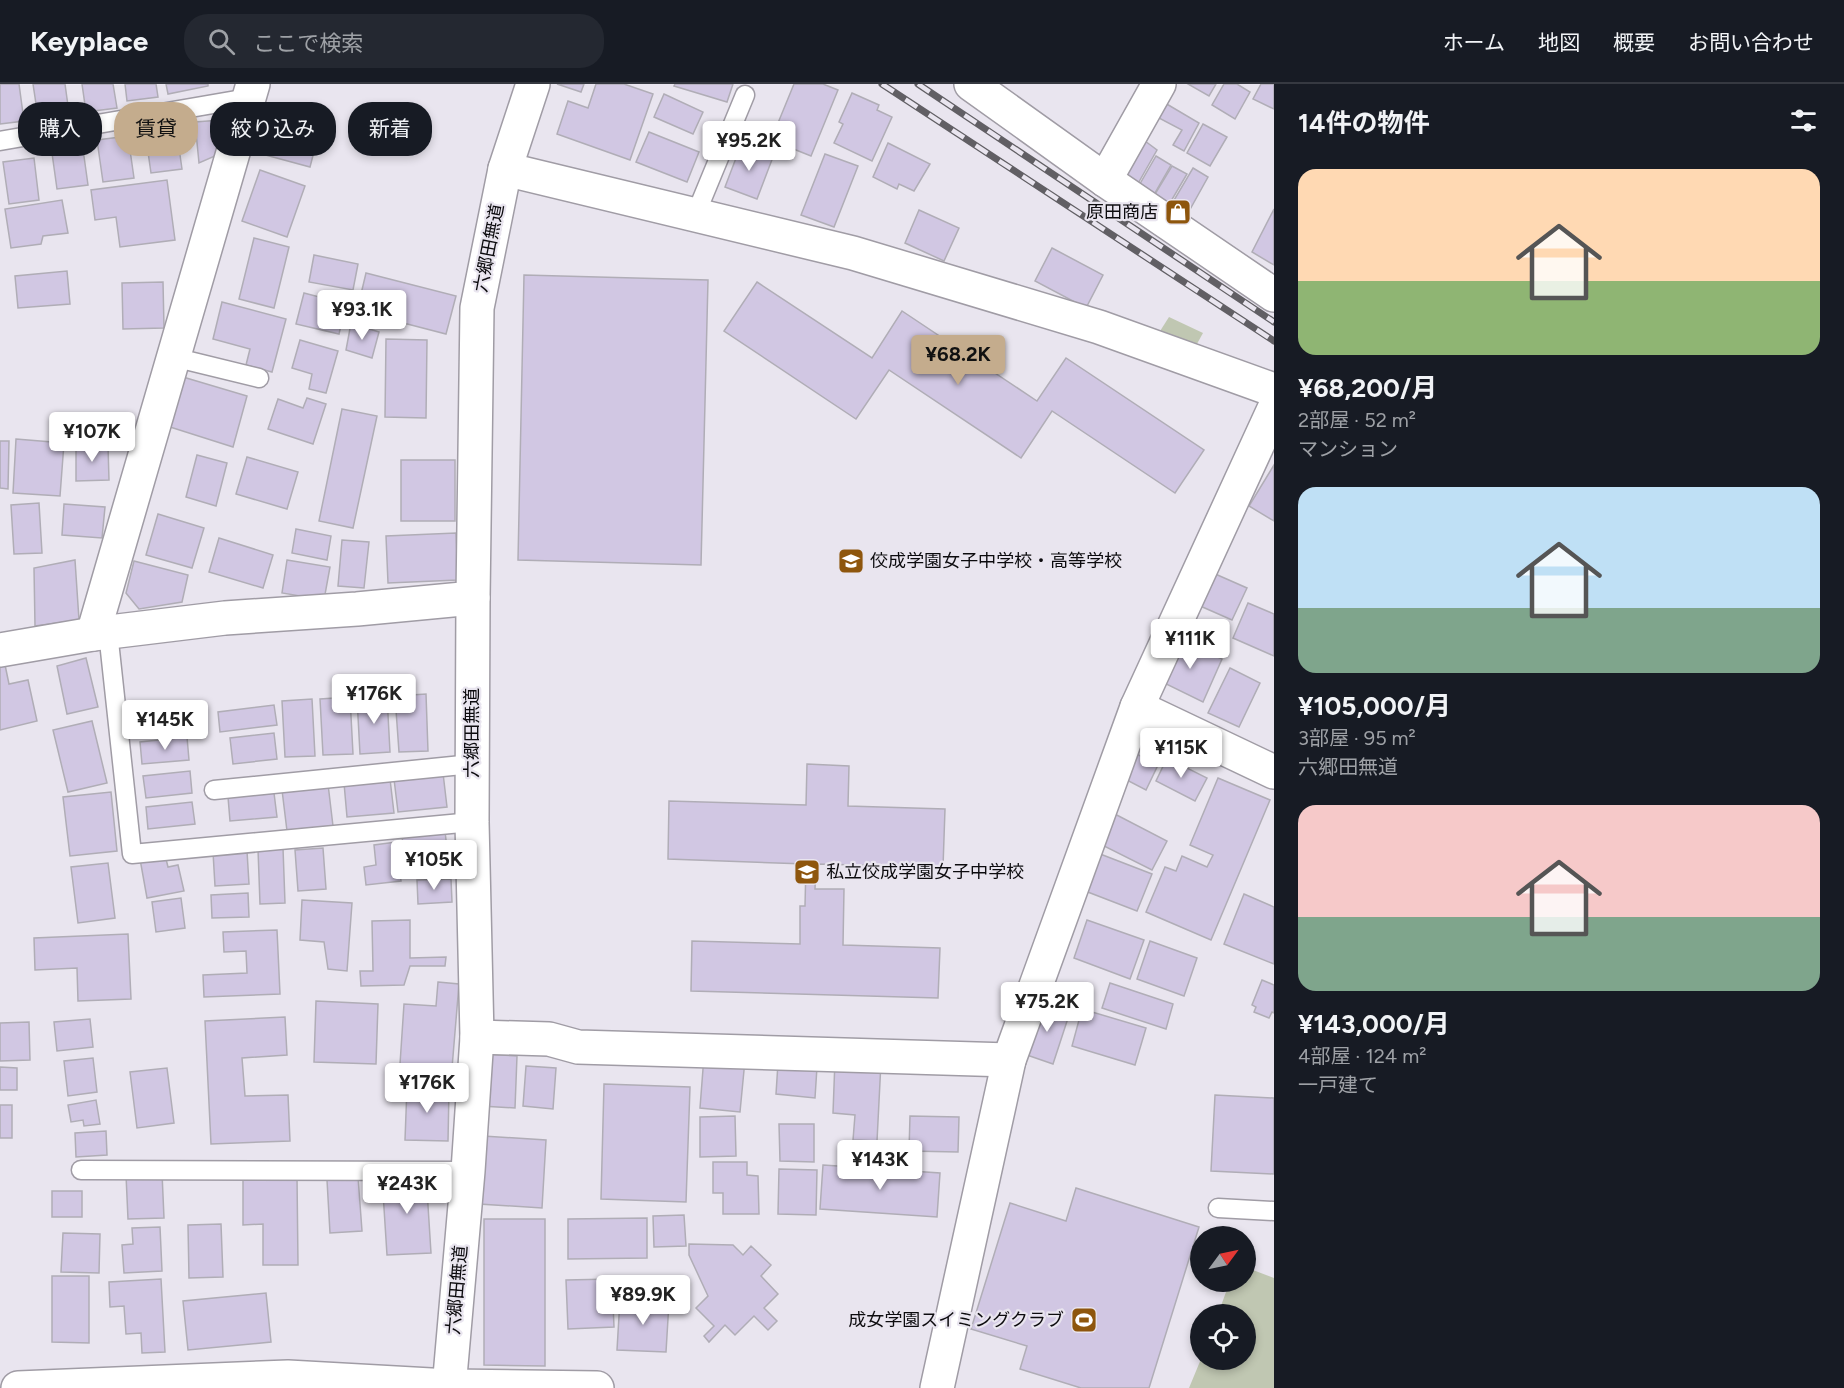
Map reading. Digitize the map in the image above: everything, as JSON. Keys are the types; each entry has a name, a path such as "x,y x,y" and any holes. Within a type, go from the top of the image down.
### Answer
{"street":[{"name":"六郷田無道","path":"449,1387 477,1037 472,764 477,308 505,169 533,84"},
{"path":"1105,180 1159,84"},
{"path":"976,85 1105,180 1274,295"},
{"path":"100,633 173,357 250,91"},
{"path":"505,169 853,253 1099,327 1274,390"},
{"path":"938,1388 1009,1060 1137,707 1274,409"},
{"path":"0,650 100,633 225,618 473,598"},
{"path":"1137,707 1274,772"},
{"path":"477,1037 549,1039 578,1047 1009,1060"},
{"path":"18,1388 288,1382 449,1387 597,1388"}],"lane":[{"path":"0,141 250,91"},
{"path":"695,216 745,94"},
{"path":"173,357 259,378"},
{"path":"100,633 132,854 472,822"},
{"path":"213,790 472,764"},
{"path":"81,1170 468,1171"},
{"path":"1218,1208 1274,1211"}],"green space":[{"path":"1169,317 1203,333 1193,351 1155,339"},
{"path":"1256,1271 1274,1278 1274,1388 1189,1388 1196,1370 1256,1370 1256,1304 1222,1304 1226,1292 1256,1292"}],"building":[{"path":"0,84 19,84 21,102 18,102 18,122 0,124"},
{"path":"33,84 65,84 67,102 36,102"},
{"path":"82,84 113,84 116,102 114,102 114,108 102,110 102,102 85,102"},
{"path":"125,84 156,84 158,97 127,101"},
{"path":"166,84 208,84 208,86 168,94"},
{"path":"557,84 584,84 581,92"},
{"path":"596,84 624,84 653,94 630,160 557,134 568,101 588,108"},
{"path":"675,84 733,84 727,102 674,86"},
{"path":"794,84 823,84 838,90 811,156 771,140"},
{"path":"1188,84 1216,84 1209,96"},
{"path":"1224,84 1237,84 1250,92 1235,119 1212,105"},
{"path":"1261,84 1274,84 1274,109 1253,99"},
{"path":"852,93 879,105 877,110 892,117 872,161 834,143 843,124 839,122"},
{"path":"664,94 703,112 693,134 654,117"},
{"path":"1165,103 1199,123 1184,151 1173,145 1182,130 1157,117"},
{"path":"210,121 210,156 215,156 199,163 198,153 198,122"},
{"path":"1203,124 1227,137 1210,166 1187,153"},
{"path":"649,132 699,152 687,182 636,162"},
{"path":"114,138 114,156 131,156 134,178 103,182 99,156 102,156 102,139"},
{"path":"1145,141 1157,150 1136,187 1129,182 1128,170"},
{"path":"888,143 930,164 914,191 899,184 897,189 873,177"},
{"path":"741,145 773,157 757,199 725,187"},
{"path":"825,154 858,166 834,227 801,215"},
{"path":"52,156 84,156 88,185 57,189"},
{"path":"149,156 180,156 182,169 151,173"},
{"path":"269,156 313,156 310,167"},
{"path":"1156,156 1171,165 1152,198 1137,189"},
{"path":"34,158 39,200 9,204 3,162"},
{"path":"1172,166 1187,174 1167,208 1152,199"},
{"path":"1193,168 1208,177 1183,222 1167,212"},
{"path":"260,170 305,186 287,237 242,221"},
{"path":"167,180 175,240 120,247 116,217 95,220 91,190"},
{"path":"62,200 68,233 43,236 41,244 11,248 5,209"},
{"path":"1274,209 1274,265 1252,252"},
{"path":"919,210 959,228 944,261 905,243"},
{"path":"254,238 289,247 274,308 239,299"},
{"path":"1052,248 1103,275 1086,308 1035,281"},
{"path":"314,255 358,264 353,290 309,282"},
{"path":"67,271 70,304 18,308 15,276"},
{"path":"366,273 456,296 446,334 357,311"},
{"path":"524,275 708,280 701,565 518,560"},
{"path":"163,282 164,328 123,329 122,283"},
{"path":"757,282 872,358 902,311 1037,401 1066,358 1204,450 1175,493 1052,411 1021,458 889,370 856,419 724,331"},
{"path":"304,293 346,304 339,334 296,324"},
{"path":"222,302 286,319 272,372 246,365 250,349 213,339"},
{"path":"351,323 379,332 372,358 346,350"},
{"path":"386,339 427,340 426,418 385,417"},
{"path":"300,340 338,351 326,393 309,389 312,374 292,368"},
{"path":"183,377 247,396 233,447 170,427"},
{"path":"307,398 326,404 313,444 268,429 278,399 303,408"},
{"path":"342,409 377,416 353,528 319,521"},
{"path":"16,439 64,443 60,496 13,493"},
{"path":"0,441 9,441 8,489 0,488"},
{"path":"76,446 108,446 109,480 76,481"},
{"path":"197,455 227,463 216,506 186,497"},
{"path":"247,457 298,472 287,509 236,494"},
{"path":"401,460 455,460 455,521 401,521"},
{"path":"1274,465 1274,521 1249,506"},
{"path":"39,503 42,553 14,554 11,505"},
{"path":"64,504 105,507 102,538 62,535"},
{"path":"158,514 204,528 192,568 146,555"},
{"path":"296,529 331,536 327,560 292,553"},
{"path":"456,533 458,580 388,583 386,536"},
{"path":"219,538 273,555 263,588 209,572"},
{"path":"342,540 369,542 364,588 338,586"},
{"path":"75,560 79,620 35,626 34,568"},
{"path":"287,560 330,567 324,600 282,593"},
{"path":"134,561 188,575 182,602 139,609 126,593"},
{"path":"1213,573 1247,588 1232,620 1198,605"},
{"path":"1248,603 1274,614 1274,656 1233,638"},
{"path":"1177,638 1222,659 1203,702 1158,680"},
{"path":"86,658 98,707 67,714 57,666"},
{"path":"4,660 9,684 28,680 37,721 0,730 0,661"},
{"path":"1230,668 1260,683 1239,727 1208,713"},
{"path":"426,694 428,751 399,752 395,696"},
{"path":"387,696 390,752 360,754 357,698"},
{"path":"350,697 353,754 323,755 320,699"},
{"path":"312,699 315,756 285,757 282,701"},
{"path":"274,705 277,725 220,732 218,712"},
{"path":"183,710 185,733 139,737 136,715"},
{"path":"92,721 107,783 68,792 53,730"},
{"path":"274,733 277,759 233,764 230,738"},
{"path":"187,737 189,760 142,764 140,742"},
{"path":"1129,750 1158,765 1146,790 1117,775"},
{"path":"1167,758 1207,778 1195,801 1156,781"},
{"path":"807,764 849,766 848,806 945,809 943,867 816,864 815,889 844,889 843,945 940,948 938,998 691,991 692,941 800,944 800,906 805,906 806,864 668,859 669,801 806,805"},
{"path":"190,771 192,793 146,798 143,776"},
{"path":"443,773 447,807 398,812 394,779"},
{"path":"1218,778 1270,800 1211,940 1146,912 1165,867 1176,871 1182,856 1207,867 1213,855 1190,845"},
{"path":"390,779 394,813 347,817 344,783"},
{"path":"328,784 333,826 287,831 282,790"},
{"path":"111,792 117,851 70,856 63,797"},
{"path":"274,793 277,817 230,821 228,797"},
{"path":"192,802 195,824 148,829 146,807"},
{"path":"1109,811 1167,841 1152,870 1094,841"},
{"path":"445,831 449,867 405,871 402,835"},
{"path":"396,842 401,881 366,885 364,867 376,865 374,845"},
{"path":"283,848 285,903 260,904 258,849"},
{"path":"323,848 326,889 298,891 295,850"},
{"path":"247,851 249,884 215,886 213,852"},
{"path":"1095,852 1152,874 1137,911 1080,889"},
{"path":"165,855 168,867 178,865 184,891 147,898 140,859"},
{"path":"108,863 115,918 78,923 71,867"},
{"path":"451,879 452,902 418,904 417,880"},
{"path":"248,893 249,917 212,918 211,895"},
{"path":"1244,894 1274,907 1274,964 1224,944"},
{"path":"181,898 185,928 156,932 152,902"},
{"path":"302,900 352,903 347,971 328,969 324,942 300,940"},
{"path":"410,920 410,958 446,957 445,966 410,966 404,985 361,986 360,971 373,971 372,921"},
{"path":"1087,920 1144,940 1130,979 1074,958"},
{"path":"277,930 280,994 204,997 203,975 247,973 246,951 224,952 223,932"},
{"path":"128,934 131,999 78,1001 77,968 35,970 34,938"},
{"path":"1150,941 1197,958 1184,996 1137,979"},
{"path":"1262,980 1274,985 1274,1013 1272,1012 1269,1018 1254,1012 1256,1007 1252,1005"},
{"path":"438,982 459,984 452,1068 400,1064 404,1004 436,1006"},
{"path":"1110,983 1173,1004 1166,1029 1102,1008"},
{"path":"316,1001 378,1004 376,1064 314,1062"},
{"path":"1042,1002 1070,1012 1053,1064 1024,1054"},
{"path":"1082,1009 1146,1028 1135,1065 1072,1046"},
{"path":"285,1017 287,1055 242,1058 245,1096 288,1095 290,1141 211,1144 205,1021"},
{"path":"90,1019 93,1047 57,1051 54,1022"},
{"path":"29,1022 30,1060 0,1061 0,1023"},
{"path":"484,1054 517,1056 515,1108 481,1106"},
{"path":"704,1056 745,1060 740,1112 700,1108"},
{"path":"93,1058 97,1092 68,1096 64,1061"},
{"path":"835,1060 881,1062 877,1141 853,1140 855,1115 833,1113"},
{"path":"778,1063 817,1067 815,1098 776,1094"},
{"path":"526,1066 556,1068 553,1109 523,1106"},
{"path":"0,1067 17,1068 17,1090 0,1090"},
{"path":"167,1068 174,1123 137,1128 130,1072"},
{"path":"604,1084 690,1087 686,1202 601,1199"},
{"path":"407,1087 449,1089 448,1141 405,1140"},
{"path":"1215,1095 1274,1098 1274,1174 1211,1171"},
{"path":"96,1100 100,1124 84,1126 83,1120 71,1122 68,1105"},
{"path":"0,1105 12,1105 12,1138 0,1138"},
{"path":"735,1116 736,1156 700,1157 700,1117"},
{"path":"910,1116 959,1117 958,1152 909,1151"},
{"path":"779,1124 814,1124 814,1162 780,1161"},
{"path":"106,1131 107,1155 76,1157 75,1133"},
{"path":"483,1136 546,1140 542,1208 479,1204"},
{"path":"713,1162 747,1162 747,1175 758,1176 759,1214 723,1214 723,1193 713,1193"},
{"path":"823,1165 940,1173 937,1217 820,1209"},
{"path":"779,1169 817,1170 816,1215 778,1214"},
{"path":"162,1173 164,1218 128,1219 126,1175"},
{"path":"426,1174 431,1253 387,1255 382,1177"},
{"path":"243,1176 297,1176 298,1265 263,1265 263,1224 243,1225"},
{"path":"358,1177 362,1231 330,1233 327,1180"},
{"path":"1076,1188 1196,1226 1190,1226 1190,1256 1149,1388 1081,1388 1020,1369 1027,1346 971,1329 1010,1203 1066,1221"},
{"path":"52,1191 82,1191 82,1217 52,1217"},
{"path":"684,1215 686,1246 654,1247 653,1216"},
{"path":"647,1218 647,1258 568,1259 568,1219"},
{"path":"484,1219 545,1219 545,1366 484,1365"},
{"path":"221,1224 223,1277 189,1278 188,1225"},
{"path":"160,1227 162,1271 124,1273 122,1245 133,1244 132,1228"},
{"path":"63,1233 100,1234 99,1273 61,1272"},
{"path":"689,1244 733,1245 743,1255 751,1246 771,1265 761,1276 778,1294 764,1308 777,1321 768,1330 754,1316 735,1335 725,1325 709,1342 704,1336 714,1326 696,1308 708,1296 689,1255"},
{"path":"52,1276 89,1276 89,1343 52,1342"},
{"path":"161,1279 165,1352 142,1353 141,1333 126,1334 124,1306 110,1307 109,1282"},
{"path":"612,1279 614,1327 568,1329 566,1280"},
{"path":"266,1293 271,1342 188,1350 183,1301"},
{"path":"620,1299 669,1302 666,1352 617,1350"}],"railway":[{"path":"882,84 1274,341"},
{"path":"918,84 1274,322"}],"place":[{"name":"原田商店","path":"1178,212"},
{"name":"佼成学園女子中学校・高等学校","path":"851,561"},
{"name":"私立佼成学園女子中学校","path":"807,872"},
{"name":"成女学園スイミングクラブ","path":"1084,1320"}]}
